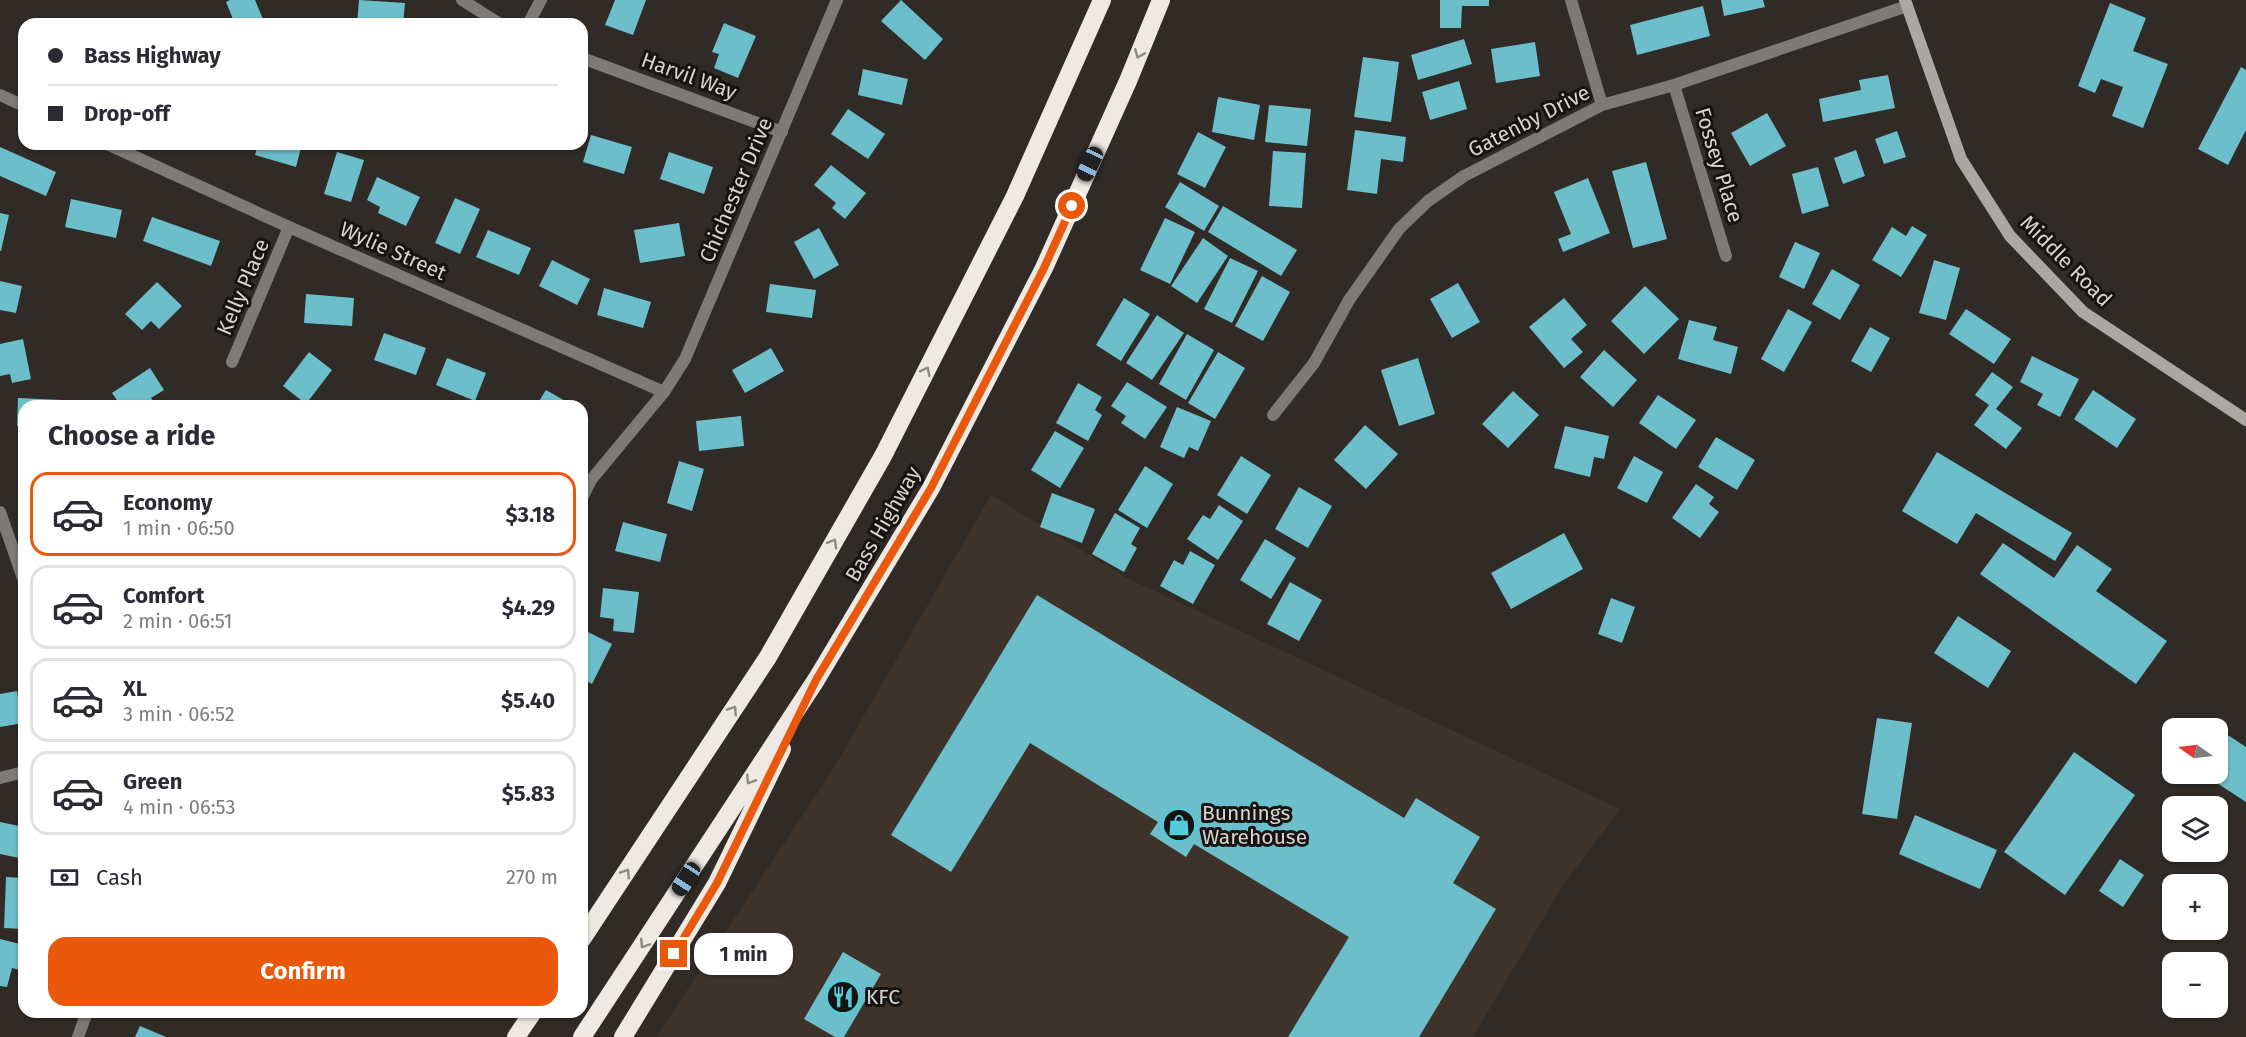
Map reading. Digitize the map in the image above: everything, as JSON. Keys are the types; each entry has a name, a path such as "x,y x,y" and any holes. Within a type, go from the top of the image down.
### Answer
{"highway":[{"name":"Bass Highway","path":"588,930 768,657 883,456 1015,196 1102,0"},
{"name":"Bass Highway","path":"582,1037 816,680 931,488 1044,268 1128,81 1161,0"},
{"path":"623,1037 717,883 816,680"},
{"path":"516,1037 529,1018"}],"main road":[{"name":"Middle Road","path":"1906,3 1961,159 2010,236 2083,312 2246,420"}],"street":[{"path":"462,0 490,18"},
{"path":"532,18 542,0"},
{"name":"Chichester Drive","path":"588,486 664,392 685,359 837,0"},
{"path":"1571,0 1602,105"},
{"name":"Gatenby Drive","path":"1274,416 1314,363 1349,300 1399,229 1428,201 1464,176 1602,105 1674,86 1906,3"},
{"name":"Harvil Way","path":"588,60 783,132"},
{"name":"Fossey Place","path":"1674,86 1726,256"},
{"path":"0,95 18,103"},
{"name":"Wylie Street","path":"120,150 664,392"},
{"name":"Kelly Place","path":"232,363 289,227"},
{"path":"0,512 18,564"},
{"path":"0,778 18,774"},
{"path":"78,1037 85,1018"}],"shaded area":[{"path":"991,495 1127,578 1620,809 1563,885 1473,1037 656,1037 832,771"}],"building":[{"path":"255,0 262,18 233,18 226,2"},
{"path":"359,0 405,3 404,18 358,18"},
{"path":"615,0 646,0 633,35 605,25"},
{"path":"901,0 943,39 925,60 881,21"},
{"path":"1440,0 1489,0 1489,6 1462,6 1461,28 1440,28"},
{"path":"1721,0 1763,0 1765,7 1724,16"},
{"path":"2110,3 2146,18 2133,51 2168,64 2143,128 2112,116 2123,87 2101,79 2095,93 2078,86"},
{"path":"1703,6 1710,36 1637,55 1630,25"},
{"path":"724,23 756,36 738,78 714,68 719,54 712,52"},
{"path":"1464,39 1472,64 1418,80 1411,55"},
{"path":"1535,42 1540,76 1496,83 1491,49"},
{"path":"1363,57 1399,62 1391,122 1354,117"},
{"path":"2241,67 2246,70 2246,130 2228,165 2198,149"},
{"path":"863,69 908,79 902,105 858,95"},
{"path":"1888,75 1895,108 1823,122 1819,99 1861,90 1859,80"},
{"path":"1459,81 1467,109 1430,120 1422,92"},
{"path":"1218,97 1260,105 1254,140 1212,132"},
{"path":"1269,105 1311,109 1307,146 1265,142"},
{"path":"848,109 885,134 868,159 831,134"},
{"path":"1767,113 1786,146 1750,166 1731,133"},
{"path":"1355,130 1406,137 1403,162 1381,159 1377,194 1347,190"},
{"path":"1897,131 1906,157 1884,164 1875,139"},
{"path":"1198,132 1226,147 1205,188 1177,174"},
{"path":"591,135 632,147 624,174 583,162"},
{"path":"0,147 56,172 46,196 0,176"},
{"path":"256,150 300,150 296,167 255,155"},
{"path":"1856,150 1865,176 1843,184 1834,158"},
{"path":"1273,151 1306,153 1302,208 1269,206"},
{"path":"337,152 364,160 351,202 324,194"},
{"path":"669,152 713,167 704,194 660,179"},
{"path":"1646,162 1667,239 1633,248 1612,171"},
{"path":"831,165 866,193 845,219 832,208 836,203 814,185"},
{"path":"1818,167 1829,206 1802,214 1792,174"},
{"path":"377,177 420,197 406,226 378,213 380,207 367,200"},
{"path":"1588,178 1610,233 1563,252 1558,239 1571,234 1554,192"},
{"path":"1180,182 1219,206 1204,231 1165,207"},
{"path":"455,198 480,209 460,254 435,243"},
{"path":"71,199 122,210 116,238 65,227"},
{"path":"1223,206 1297,250 1281,276 1208,232"},
{"path":"0,213 9,215 1,251 0,251"},
{"path":"152,217 220,241 211,266 143,241"},
{"path":"1165,218 1195,232 1170,284 1140,270"},
{"path":"679,223 685,256 640,263 634,230"},
{"path":"1912,226 1927,235 1901,277 1872,260 1892,227 1906,236"},
{"path":"819,228 839,265 814,279 794,242"},
{"path":"488,230 531,248 519,275 476,257"},
{"path":"1203,238 1228,256 1197,303 1171,286"},
{"path":"1795,242 1820,253 1804,289 1779,277"},
{"path":"1230,258 1258,271 1232,323 1204,309"},
{"path":"552,260 590,279 577,305 539,286"},
{"path":"1934,260 1960,268 1946,320 1919,313"},
{"path":"1832,269 1860,285 1840,320 1812,304"},
{"path":"1262,276 1290,292 1263,341 1235,326"},
{"path":"0,281 22,286 16,313 0,310"},
{"path":"157,282 182,306 159,329 151,321 142,330 125,314"},
{"path":"1458,283 1480,322 1452,338 1430,299"},
{"path":"770,284 816,290 812,318 766,312"},
{"path":"1645,286 1679,319 1644,354 1611,321"},
{"path":"604,288 651,302 643,328 597,315"},
{"path":"306,294 354,298 352,326 304,323"},
{"path":"1124,298 1150,314 1121,361 1096,345"},
{"path":"1564,298 1587,325 1571,339 1583,352 1564,368 1529,327"},
{"path":"1788,309 1812,322 1784,372 1761,359"},
{"path":"1966,309 2011,339 1994,364 1949,334"},
{"path":"1157,315 1184,333 1152,380 1126,363"},
{"path":"1689,320 1717,327 1713,340 1738,347 1731,374 1678,359"},
{"path":"1870,327 1890,338 1871,372 1851,361"},
{"path":"384,333 426,348 416,375 374,360"},
{"path":"1187,334 1214,350 1186,400 1159,384"},
{"path":"23,339 31,379 12,383 10,374 0,376 0,344"},
{"path":"771,348 784,371 745,393 732,370"},
{"path":"1604,350 1637,380 1613,407 1580,377"},
{"path":"309,352 332,370 309,400 301,400 283,386"},
{"path":"1218,352 1245,368 1215,419 1188,403"},
{"path":"2032,356 2079,379 2060,417 2037,405 2043,394 2020,382"},
{"path":"447,358 486,373 475,400 436,385"},
{"path":"1418,358 1435,414 1399,426 1381,370"},
{"path":"150,368 164,390 151,398 152,400 117,400 112,393"},
{"path":"1992,372 2013,387 1996,409 2022,428 2006,449 1974,425 1989,405 1975,395"},
{"path":"1127,382 1167,407 1145,439 1121,423 1126,416 1111,406"},
{"path":"1078,383 1102,397 1095,410 1102,415 1088,441 1056,423"},
{"path":"546,390 564,400 540,400"},
{"path":"2093,390 2136,419 2117,448 2074,419"},
{"path":"1513,391 1539,415 1508,448 1482,424"},
{"path":"1658,395 1696,420 1676,449 1639,423"},
{"path":"18,398 63,400 18,400 17,426"},
{"path":"1177,407 1211,421 1198,451 1189,447 1184,458 1160,447"},
{"path":"741,416 744,446 699,451 696,421"},
{"path":"1365,425 1398,454 1366,489 1334,460"},
{"path":"1565,426 1609,436 1604,459 1594,457 1590,477 1554,468"},
{"path":"1055,431 1084,448 1060,488 1031,470"},
{"path":"1716,437 1755,460 1737,490 1698,467"},
{"path":"1937,452 2072,533 2055,561 1976,513 1957,544 1902,511"},
{"path":"1241,456 1271,475 1247,514 1217,495"},
{"path":"1634,456 1663,472 1647,503 1617,488"},
{"path":"679,461 704,469 692,511 667,503"},
{"path":"1145,466 1173,484 1147,528 1118,510"},
{"path":"1696,484 1714,497 1709,504 1719,512 1700,538 1672,518"},
{"path":"1299,487 1332,506 1308,548 1275,529"},
{"path":"1052,493 1095,509 1082,543 1040,527"},
{"path":"1219,505 1243,521 1218,560 1187,539 1203,515 1210,519"},
{"path":"1115,513 1140,528 1131,544 1137,548 1124,572 1092,554"},
{"path":"623,522 667,534 660,562 615,551"},
{"path":"1564,533 1583,569 1511,609 1491,573"},
{"path":"1265,539 1296,558 1271,599 1240,580"},
{"path":"2003,543 2054,578 2077,545 2112,569 2096,591 2167,641 2136,684 1980,574"},
{"path":"1190,551 1215,565 1193,604 1160,586 1174,560 1183,565"},
{"path":"1290,582 1322,600 1299,641 1267,624"},
{"path":"603,588 639,592 634,633 613,631 614,619 600,617"},
{"path":"1037,595 1404,818 1416,798 1480,837 1453,883 1496,909 1419,1037 1288,1037 1349,937 1194,844 1186,857 1150,834 1158,822 1030,743 951,872 891,835"},
{"path":"1611,598 1635,607 1622,643 1598,634"},
{"path":"1958,616 2011,651 1988,688 1934,653"},
{"path":"588,632 612,644 592,684 588,682"},
{"path":"17,691 18,724 0,727 0,694"},
{"path":"1877,718 1912,723 1897,819 1862,814"},
{"path":"2228,735 2246,747 2246,802 2218,784 2228,784"},
{"path":"2074,752 2135,795 2065,895 2004,852"},
{"path":"1915,815 1997,850 1980,889 1899,854"},
{"path":"0,822 18,826 18,858 0,854"},
{"path":"2120,859 2144,875 2123,907 2099,891"},
{"path":"6,877 18,878 18,929 4,928"},
{"path":"0,939 18,944 18,970 12,968 7,987 0,986"},
{"name":"KFC","path":"843,952 881,974 844,1037 835,1037 804,1019"},
{"path":"140,1026 166,1037 135,1037"}],"place":[{"name":"Bunnings Warehouse","path":"1179,825"},
{"name":"KFC","path":"843,997"}],"route":[{"path":"674,954 717,883 816,680 931,488 1044,268 1072,206"}]}
